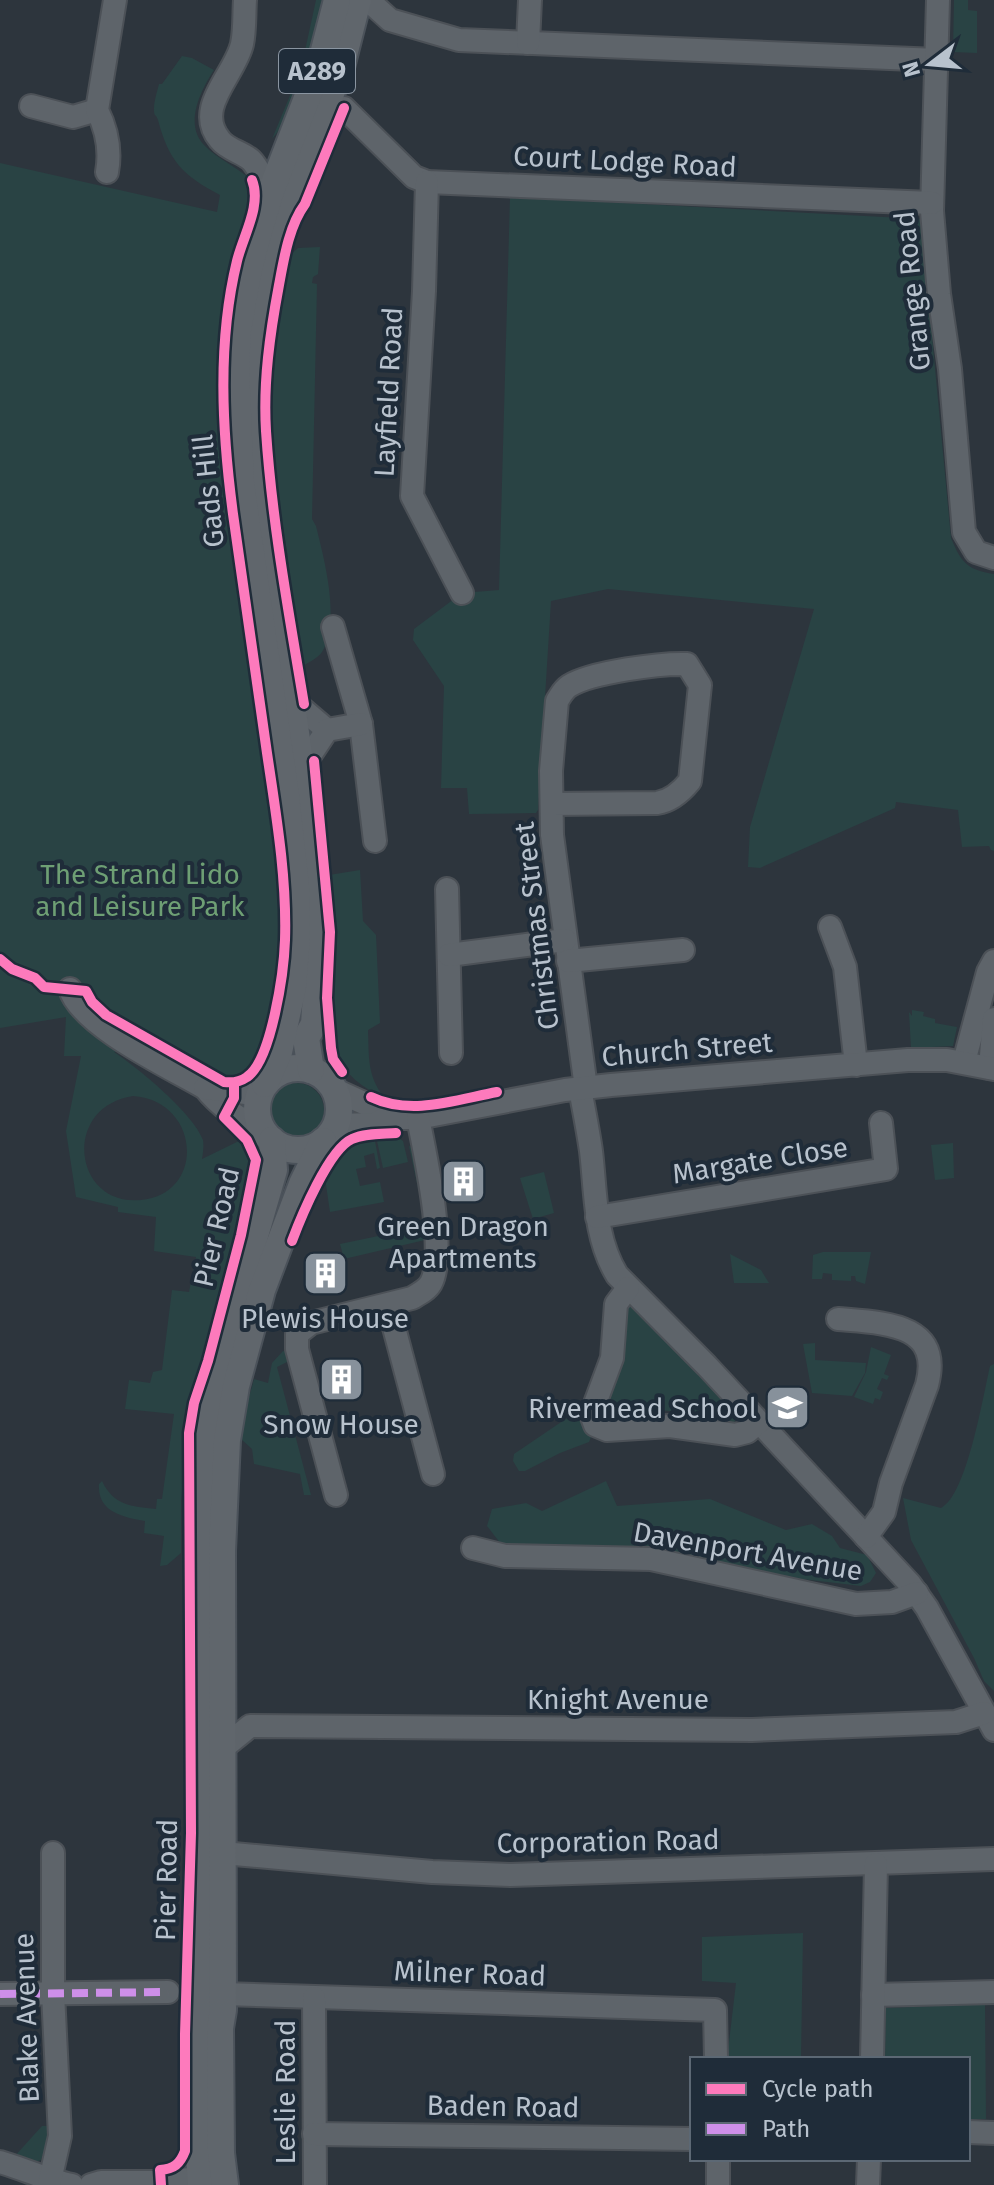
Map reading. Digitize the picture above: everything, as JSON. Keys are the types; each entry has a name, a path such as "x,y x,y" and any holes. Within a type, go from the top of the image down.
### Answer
{"main road":[{"name":"Gads Hill","path":"263,1087 279,1052 293,987 297,937 296,886 241,483 236,418 238,330 249,269 271,191 321,62 337,0"},
{"name":"Gads Hill","path":"323,1079 321,1039 314,1024 319,911 303,766 263,495 256,416 260,325 269,273 281,226 341,67 358,0"},
{"path":"263,1087 272,1077 291,1069 323,1079 338,1113 329,1133 315,1146 288,1149 267,1134"},
{"name":"A289","path":"263,1087 257,1103 258,1116 267,1134"},
{"name":"Pier Road","path":"215,2184 221,2153 220,2028 223,1994 223,1495 236,1386 266,1280 297,1198 329,1133"},
{"name":"Pier Road","path":"215,2184 197,2125 202,1925 202,1481 209,1418 224,1343 274,1170 267,1134"}],"street":[{"path":"107,172 110,157 105,127 97,110 115,0"},
{"path":"245,0 242,44 227,78 214,97 211,118 219,139 250,160 271,191"},
{"path":"368,0 390,20 459,40 938,60"},
{"path":"528,43 530,0"},
{"name":"Grange Road","path":"938,0 932,203 964,530 976,552 994,558"},
{"path":"351,29 390,20"},
{"path":"31,106 73,117 97,110"},
{"path":"344,108 414,177 427,182"},
{"path":"250,160 291,140"},
{"name":"Court Lodge Road","path":"427,182 932,203"},
{"name":"Layfield Road","path":"427,182 412,496 462,593"},
{"path":"333,627 361,724 375,841"},
{"name":"Christmas Street","path":"552,804 657,803 667,801 683,789 690,781 700,685 687,664 653,665 571,684 563,691 555,713 552,804 552,835 597,1217 610,1261 628,1288 759,1422 917,1593 990,1719"},
{"path":"293,701 327,730"},
{"path":"303,766 327,730 361,724"},
{"path":"447,889 451,1053"},
{"path":"830,927 845,967 856,1065"},
{"path":"449,955 683,950"},
{"path":"964,1062 988,972 994,961"},
{"path":"70,989 73,999 91,1019 205,1088 214,1100 267,1134"},
{"path":"992,1068 994,1019"},
{"name":"Church Street","path":"329,1133 375,1124 386,1118 418,1118 583,1088 908,1060 964,1062 992,1068"},
{"path":"323,1079 377,1109 386,1118"},
{"path":"205,1088 246,1093 263,1087"},
{"path":"336,1495 297,1349 297,1334 311,1323 388,1305 422,1293 431,1282 437,1265 435,1215 418,1118"},
{"name":"Margate Close","path":"597,1217 886,1169 881,1123"},
{"path":"628,1288 615,1306 612,1358 593,1409 595,1425 605,1430 670,1426 733,1435 747,1432 759,1422"},
{"path":"388,1305 433,1474"},
{"path":"838,1319 881,1323 916,1335 929,1349 931,1369 891,1483 884,1512 866,1537"},
{"name":"Davenport Avenue","path":"473,1548 505,1556 651,1559 856,1604 892,1602 917,1593"},
{"path":"222,1702 230,1703 250,1726 223,1748"},
{"name":"Knight Avenue","path":"250,1726 752,1730 990,1719"},
{"name":"Blake Avenue","path":"53,1853 53,1993 60,2136 57,2184"},
{"name":"Corporation Road","path":"223,1853 432,1872 511,1875 994,1859"},
{"path":"872,2057 876,1864"},
{"path":"0,1994 168,1992"},
{"path":"873,1995 994,1992"},
{"name":"Milner Road","path":"223,1994 715,2010 716,2057"},
{"name":"Leslie Road","path":"314,1998 315,2185"},
{"path":"970,2132 994,2133"},
{"name":"Baden Road","path":"314,2134 690,2139"},
{"path":"718,2161 718,2185"},
{"path":"868,2185 869,2161"},
{"path":"0,2162 37,2172 57,2184"},
{"path":"0,2177 34,2184 57,2184"},
{"path":"91,2185 101,2182 215,2184"}],"green space":[{"path":"316,0 323,0 298,92 282,126 272,139 301,69"},
{"path":"954,0 968,0 968,10 977,11 977,53 953,52"},
{"name":"The Strand Lido and Leisure Park","path":"182,56 214,70 196,108 195,128 205,146 251,180 248,211 224,316 220,371 221,426 226,482 276,841 282,936 276,998 270,1023 252,1065 239,1076 223,1078 168,1048 114,1052 150,1080 189,1117 203,1140 202,1159 241,1140 250,1150 252,1159 236,1242 189,1407 181,1502 181,1553 167,1565 160,1566 164,1536 144,1533 145,1521 113,1512 102,1501 99,1484 102,1481 112,1496 131,1505 156,1509 157,1499 162,1499 174,1414 125,1409 129,1380 150,1383 153,1372 162,1370 172,1290 189,1292 196,1257 154,1251 156,1217 118,1212 118,1207 76,1197 66,1131 81,1056 64,1056 66,1017 0,1028 0,163 217,212 220,195 187,173 167,146 154,112 159,84","holes":["133,1096 156,1102 172,1114 183,1130 187,1148 185,1166 177,1182 162,1194 141,1200 118,1198 101,1188 90,1173 84,1155 86,1136 94,1118 110,1104"]},
{"path":"510,197 921,219 951,538 966,564 994,574 994,851 989,846 962,847 958,810 896,802 895,808 760,868 748,867 750,827 814,609 608,589 551,601 538,810 536,813 469,814 467,788 441,788 444,686 413,640 414,629 462,593 499,590"},
{"path":"320,247 318,274 313,277 312,283 317,284 312,519 326,572 331,607 328,639 322,652 301,667 274,474 269,381 287,258 298,248"},
{"path":"360,870 363,921 376,935 380,1023 368,1030 369,1057 374,1081 384,1097 355,1080 335,1053 329,875"},
{"path":"912,1010 924,1012 923,1016 935,1019 935,1023 957,1027 953,1046 911,1048 909,1012 912,1016"},
{"path":"297,1083 316,1091 324,1110 316,1129 297,1137 278,1129 270,1110 278,1091"},
{"path":"400,1139 408,1162 383,1168 377,1141"},
{"path":"375,1141 380,1168 377,1169 374,1153 364,1156 366,1167 356,1169 360,1186 380,1182 384,1202 330,1212 325,1178 346,1152 358,1144"},
{"path":"953,1143 954,1178 935,1180 931,1145"},
{"path":"409,1146 414,1148 428,1225 425,1240 344,1259 340,1244 426,1226"},
{"path":"544,1172 554,1213 533,1219 520,1178"},
{"path":"823,1252 871,1252 865,1284 856,1281 855,1276 851,1276 851,1281 832,1280 832,1274 823,1273 822,1279 812,1279 813,1255"},
{"path":"730,1254 761,1270 769,1283 734,1283"},
{"path":"633,1306 733,1411 737,1418 732,1425 703,1425 705,1414 657,1410 621,1412 622,1423 601,1423 627,1307"},
{"path":"815,1343 815,1360 866,1363 865,1373 852,1396 812,1393 803,1344"},
{"path":"871,1347 891,1355 884,1374 889,1376 887,1380 882,1378 877,1389 883,1392 880,1400 875,1398 873,1404 854,1397 866,1372"},
{"path":"283,1351 288,1352 287,1362 277,1367 311,1495 304,1495 300,1474 254,1464 252,1449 241,1439 240,1430 254,1379 268,1383 272,1363"},
{"path":"994,1364 994,1691 984,1681 911,1540 903,1498 941,1508 950,1499 966,1465 990,1366"},
{"path":"573,1414 580,1416 591,1437 589,1442 519,1471 513,1461 514,1454"},
{"path":"606,1481 617,1506 710,1499 786,1530 812,1524 832,1536 840,1548 867,1555 876,1573 870,1582 861,1586 802,1579 653,1548 501,1544 487,1526 492,1509 526,1503 542,1511"},
{"path":"803,1933 801,2057 727,2057 736,1983 702,1981 702,1937"},
{"path":"985,2004 986,2119 970,2119 970,2057 885,2057 886,2008"},
{"path":"42,2126 49,2126 49,2137 41,2160 35,2162 14,2157"}],"marked path":[{"path":"0,1994 168,1992"}],"cycle path":[{"path":"304,704 272,499 265,413 266,376 288,243 344,108"},
{"path":"0,959 12,969 35,978 44,987 86,991 92,1002 106,1015 224,1082 236,1082 247,1077 256,1067 270,1034 284,954 283,870 229,483 223,387 226,323 237,261 255,200 252,180"},
{"path":"314,761 330,932 327,998 331,1048 333,1059 342,1072"},
{"path":"161,2185 160,2170 176,2165 185,2151 191,1833 189,1433 194,1403 241,1235 256,1160 247,1140 224,1117 234,1098 234,1083"},
{"path":"371,1097 386,1103 417,1106 497,1092"},
{"path":"292,1241 325,1169 343,1145 362,1136 396,1133"}],"place":[{"name":"Green Dragon Apartments","path":"463,1181"},
{"name":"Plewis House","path":"325,1274"},
{"name":"Snow House","path":"341,1380"},
{"name":"Rivermead School","path":"788,1408"}]}
